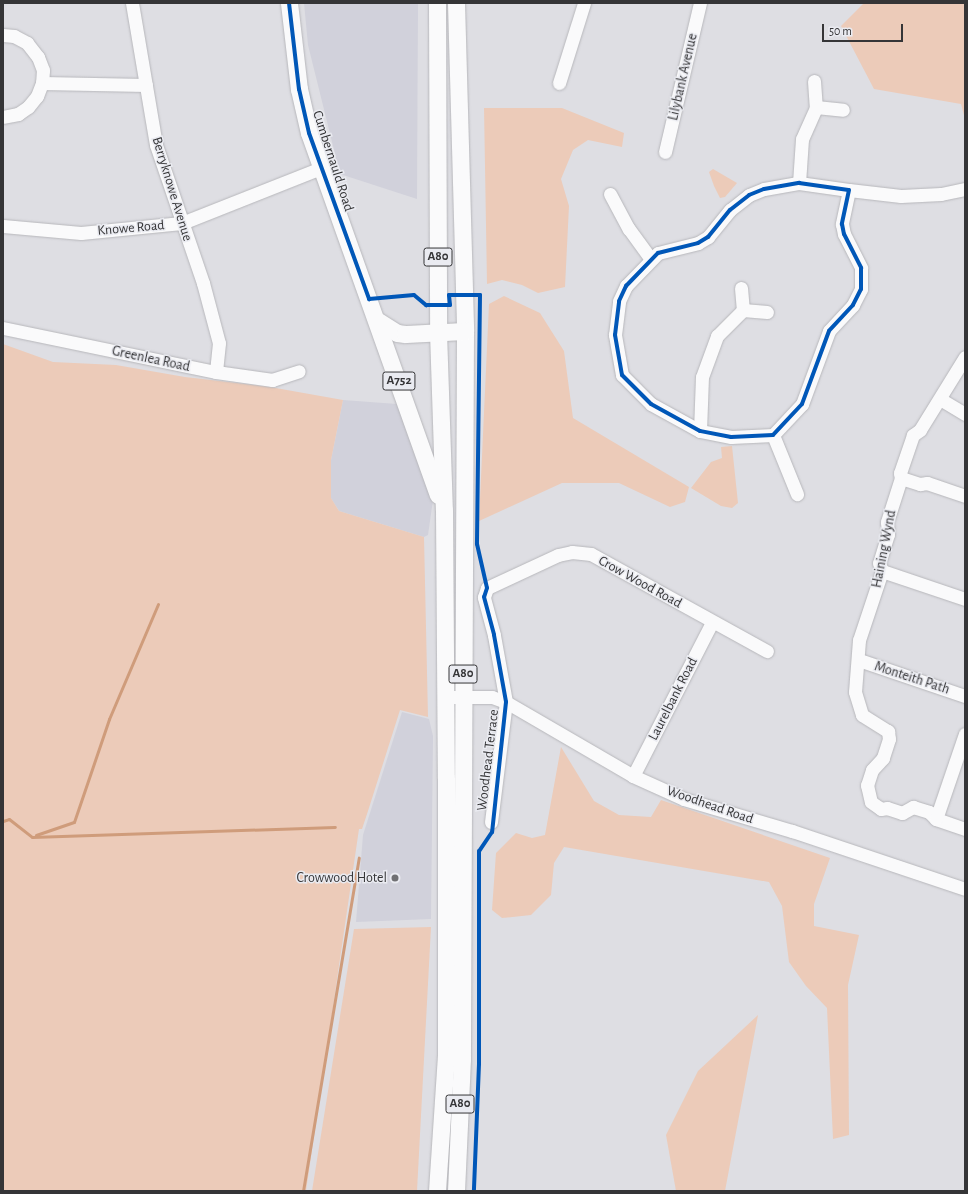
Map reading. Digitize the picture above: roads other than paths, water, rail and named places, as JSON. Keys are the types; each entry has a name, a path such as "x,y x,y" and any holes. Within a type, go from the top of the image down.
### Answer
{"main road":[{"name":"Cumbernauld Road","path":"289,3 299,88 309,133 378,321 444,510"},
{"name":"A80","path":"437,3 438,332 444,510 446,1055 437,1191"},
{"name":"A80","path":"456,3 465,331 462,1059 456,1191"},
{"path":"378,321 397,333 414,334 465,331"}],"street":[{"name":"Berryknowe Avenue","path":"132,3 156,145 203,283 219,343 216,372"},
{"path":"559,83 584,3"},
{"name":"Lilybank Avenue","path":"665,152 700,3"},
{"path":"3,35 14,36 27,43 38,57 42,70 42,83 37,96 28,107 18,114 3,117"},
{"path":"799,183 802,139 816,107 814,81"},
{"path":"42,83 146,85"},
{"path":"816,107 842,110"},
{"name":"Knowe Road","path":"3,226 81,233 182,223 322,168"},
{"path":"849,190 842,224 844,234 861,268 861,289 853,305 829,331 802,404 773,435 731,437 700,431 651,404 622,375 616,335 619,301 626,286 650,259 667,250 698,243 708,237 730,210 749,196 764,189 799,183 901,196 941,194 965,189"},
{"path":"610,194 629,229 650,259"},
{"path":"741,288 743,310"},
{"path":"700,431 702,377 717,336 743,310 767,312"},
{"name":"Greenlea Road","path":"3,328 216,372 272,380 299,371"},
{"name":"Haining Wynd","path":"965,357 920,430 913,435 900,473 901,478 887,522 888,534 878,563 882,571 859,640 856,701 862,715 868,721 883,726 888,731 889,739 883,758 872,770 867,785 871,802 881,809 887,808 902,813 913,807 929,812 936,819 965,829"},
{"path":"940,399 965,414"},
{"path":"773,435 797,494"},
{"path":"901,478 920,484 927,483 965,496"},
{"name":"Crow Wood Road","path":"487,588 558,555 572,552 591,554 767,651"},
{"path":"882,571 965,599"},
{"name":"Woodhead Terrace","path":"487,588 484,597 494,635 506,702 491,822"},
{"name":"Laurelbank Road","path":"634,776 712,622"},
{"name":"Monteith Path","path":"859,660 965,696"},
{"name":"Woodhead Road","path":"444,697 492,697 506,702 634,776 684,799 792,831 965,889"},
{"path":"936,819 965,734"}],"waterway":[{"path":"36,835 74,822 109,719 158,604"},
{"path":"3,821 9,819 32,837 335,827"},
{"path":"303,1191 359,858"}],"place":[{"name":"Crowwood Hotel","path":"395,878"}]}
